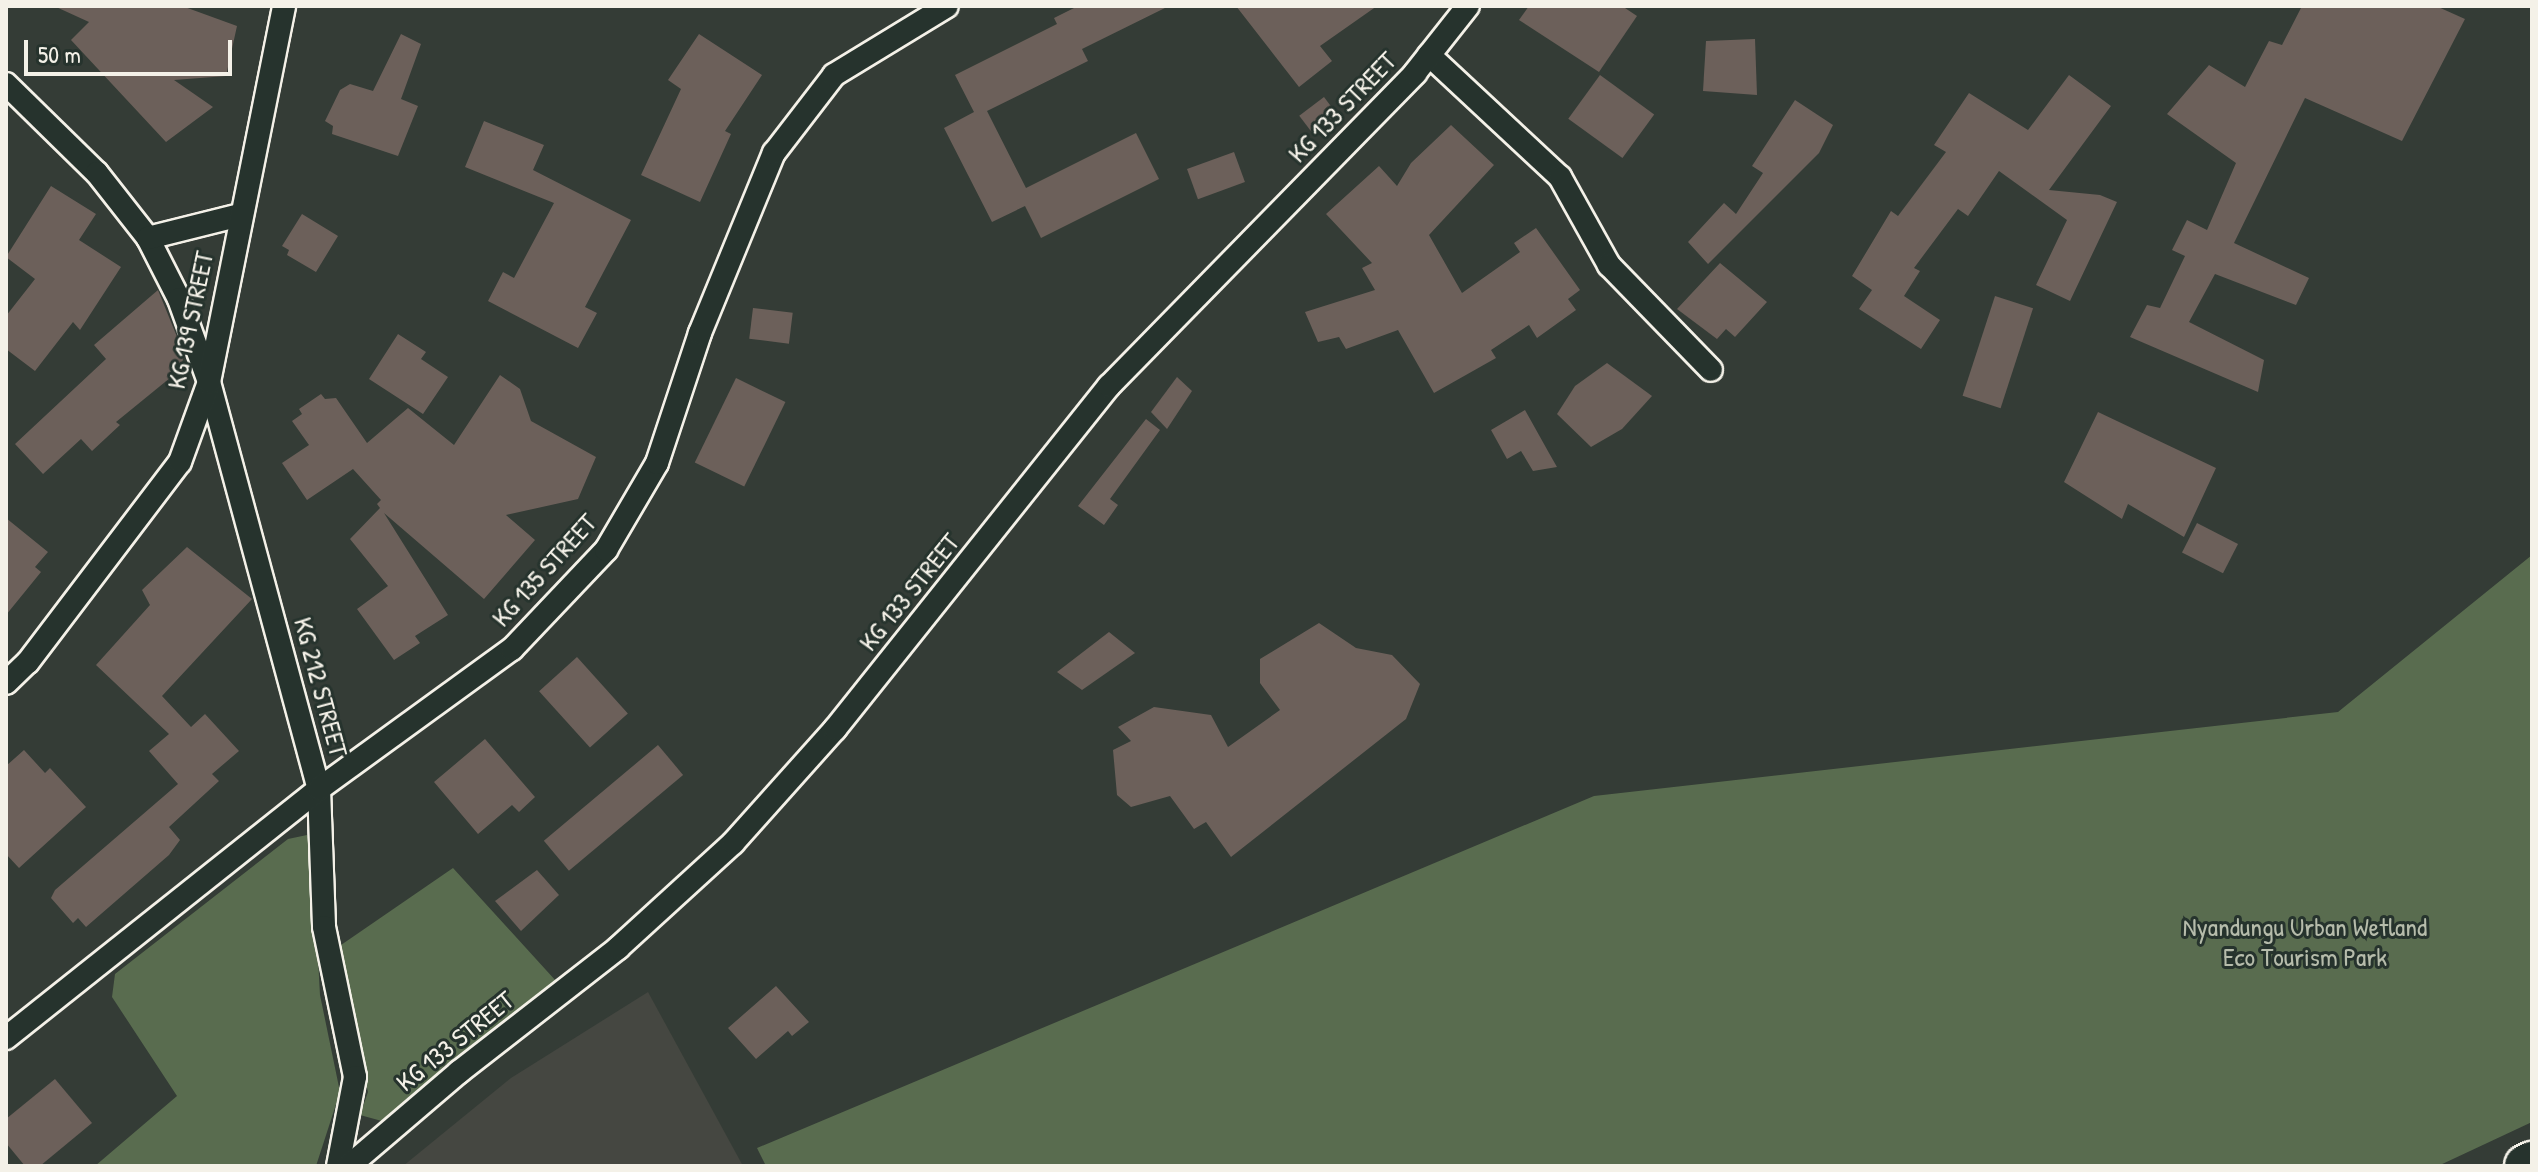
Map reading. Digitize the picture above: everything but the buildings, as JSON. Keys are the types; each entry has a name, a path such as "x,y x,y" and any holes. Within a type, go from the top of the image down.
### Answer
{"highway":[{"path":"2526,1166 2532,1163"}],"street":[{"name":"KG 139 STREET","path":"6,683 28,662 180,462 209,382 284,6"},
{"name":"KG 135 STREET","path":"6,1038 319,789 512,649 606,550 657,463 700,333 774,153 834,75 947,6"},
{"name":"KG 133 STREET","path":"349,1166 459,1072 618,948 733,843 835,729 1109,386 1429,55 1468,6"},
{"path":"1429,55 1560,177 1609,265 1711,370"},
{"name":"KG 212 STREET","path":"6,84 97,173 148,238 179,299 209,382 319,789 324,927 355,1077 338,1166"},
{"path":"148,238 240,215"}],"shaded area":[{"path":"648,992 743,1166 403,1166 511,1078"}],"green space":[{"name":"Nyandungu Urban Wetland Eco Tourism Park","path":"2532,555 2532,1122 2438,1166 766,1166 757,1148 1594,796 2338,712"},
{"path":"307,835 312,846 320,995 340,1092 316,1166 95,1166 177,1096 112,997 115,974 288,839"},
{"path":"453,868 556,981 444,1066 389,1123 360,1115 368,1092 350,1017 341,945"}]}
